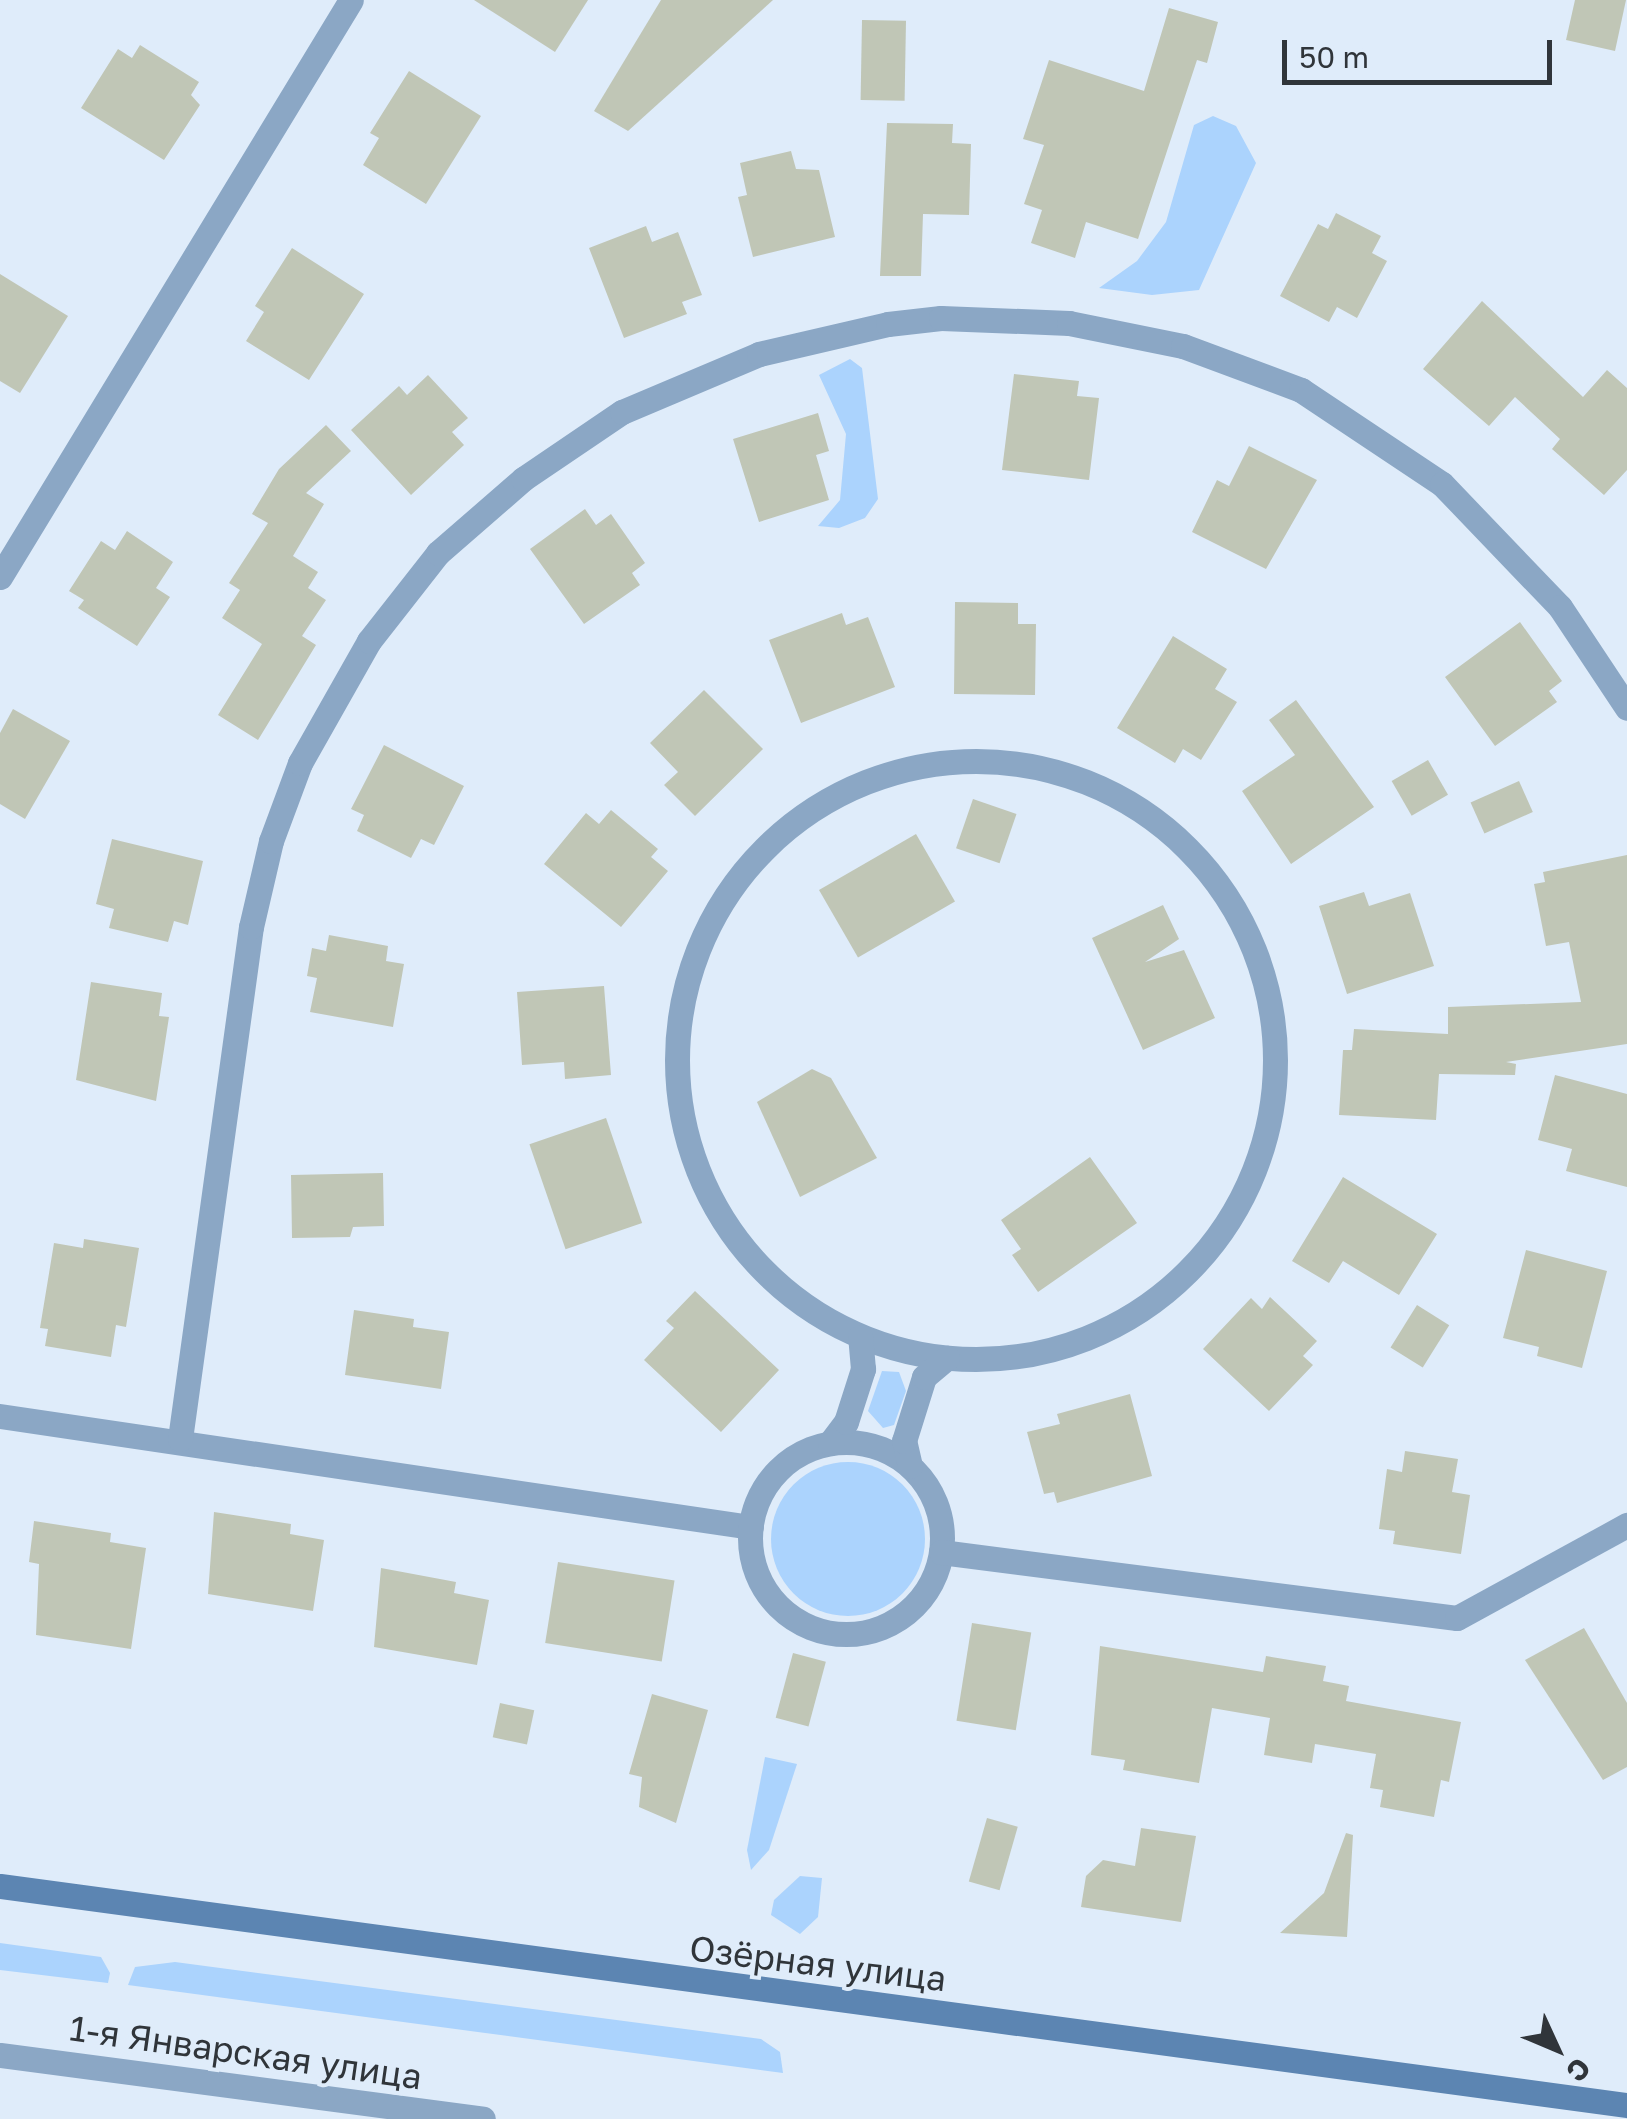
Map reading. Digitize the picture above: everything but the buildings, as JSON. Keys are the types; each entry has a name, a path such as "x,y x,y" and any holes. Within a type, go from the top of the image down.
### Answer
{"main road":[{"name":"Озёрная улица","path":"0,1886 1627,2105"}],"street":[{"path":"0,577 351,0"},
{"path":"180,1439 251,928 271,840 300,763 369,641 427,566 523,479 622,412 760,354 888,324 941,318 1069,323 1183,346 1300,390 1442,484 1560,607 1627,708"},
{"path":"953,761 1012,762 1069,775 1123,798 1171,831 1237,911 1272,1010 1271,1114 1235,1211 1168,1291 1078,1343 1027,1356 947,1358 860,1337 778,1286 738,1243 707,1194 686,1139 676,1081 679,1023 692,966 716,912 749,864 792,824 841,792 896,771 953,761"},
{"path":"830,1443 846,1422 863,1370 860,1337"},
{"path":"910,1466 873,1445 830,1443 785,1463 756,1503 750,1527 751,1552 770,1596 787,1614 831,1633 880,1628 902,1616 928,1588 942,1552 937,1505 910,1466 904,1441 924,1377 947,1358"},
{"path":"0,1416 180,1439 750,1527"},
{"path":"942,1552 1457,1618 1627,1525"},
{"name":"1-я Январская улица","path":"0,2054 483,2119"}],"shaded area":[{"path":"1213,116 1236,126 1256,163 1199,290 1152,295 1099,288 1137,261 1166,222 1194,125"},
{"path":"850,359 862,368 878,499 865,518 839,528 818,526 840,500 846,434 819,375"},
{"path":"882,1371 899,1372 906,1391 894,1425 883,1428 868,1411"},
{"path":"848,1462 878,1468 903,1484 919,1509 925,1539 919,1569 903,1594 878,1610 848,1616 818,1610 793,1594 777,1569 771,1539 777,1509 793,1484 818,1468"},
{"path":"765,1757 797,1764 769,1850 751,1870 747,1850"},
{"path":"800,1876 822,1878 818,1917 800,1934 771,1915 774,1900"},
{"path":"0,1943 101,1957 110,1973 108,1983 0,1970"},
{"path":"175,1962 761,2039 780,2052 783,2073 128,1985 135,1967"}]}
